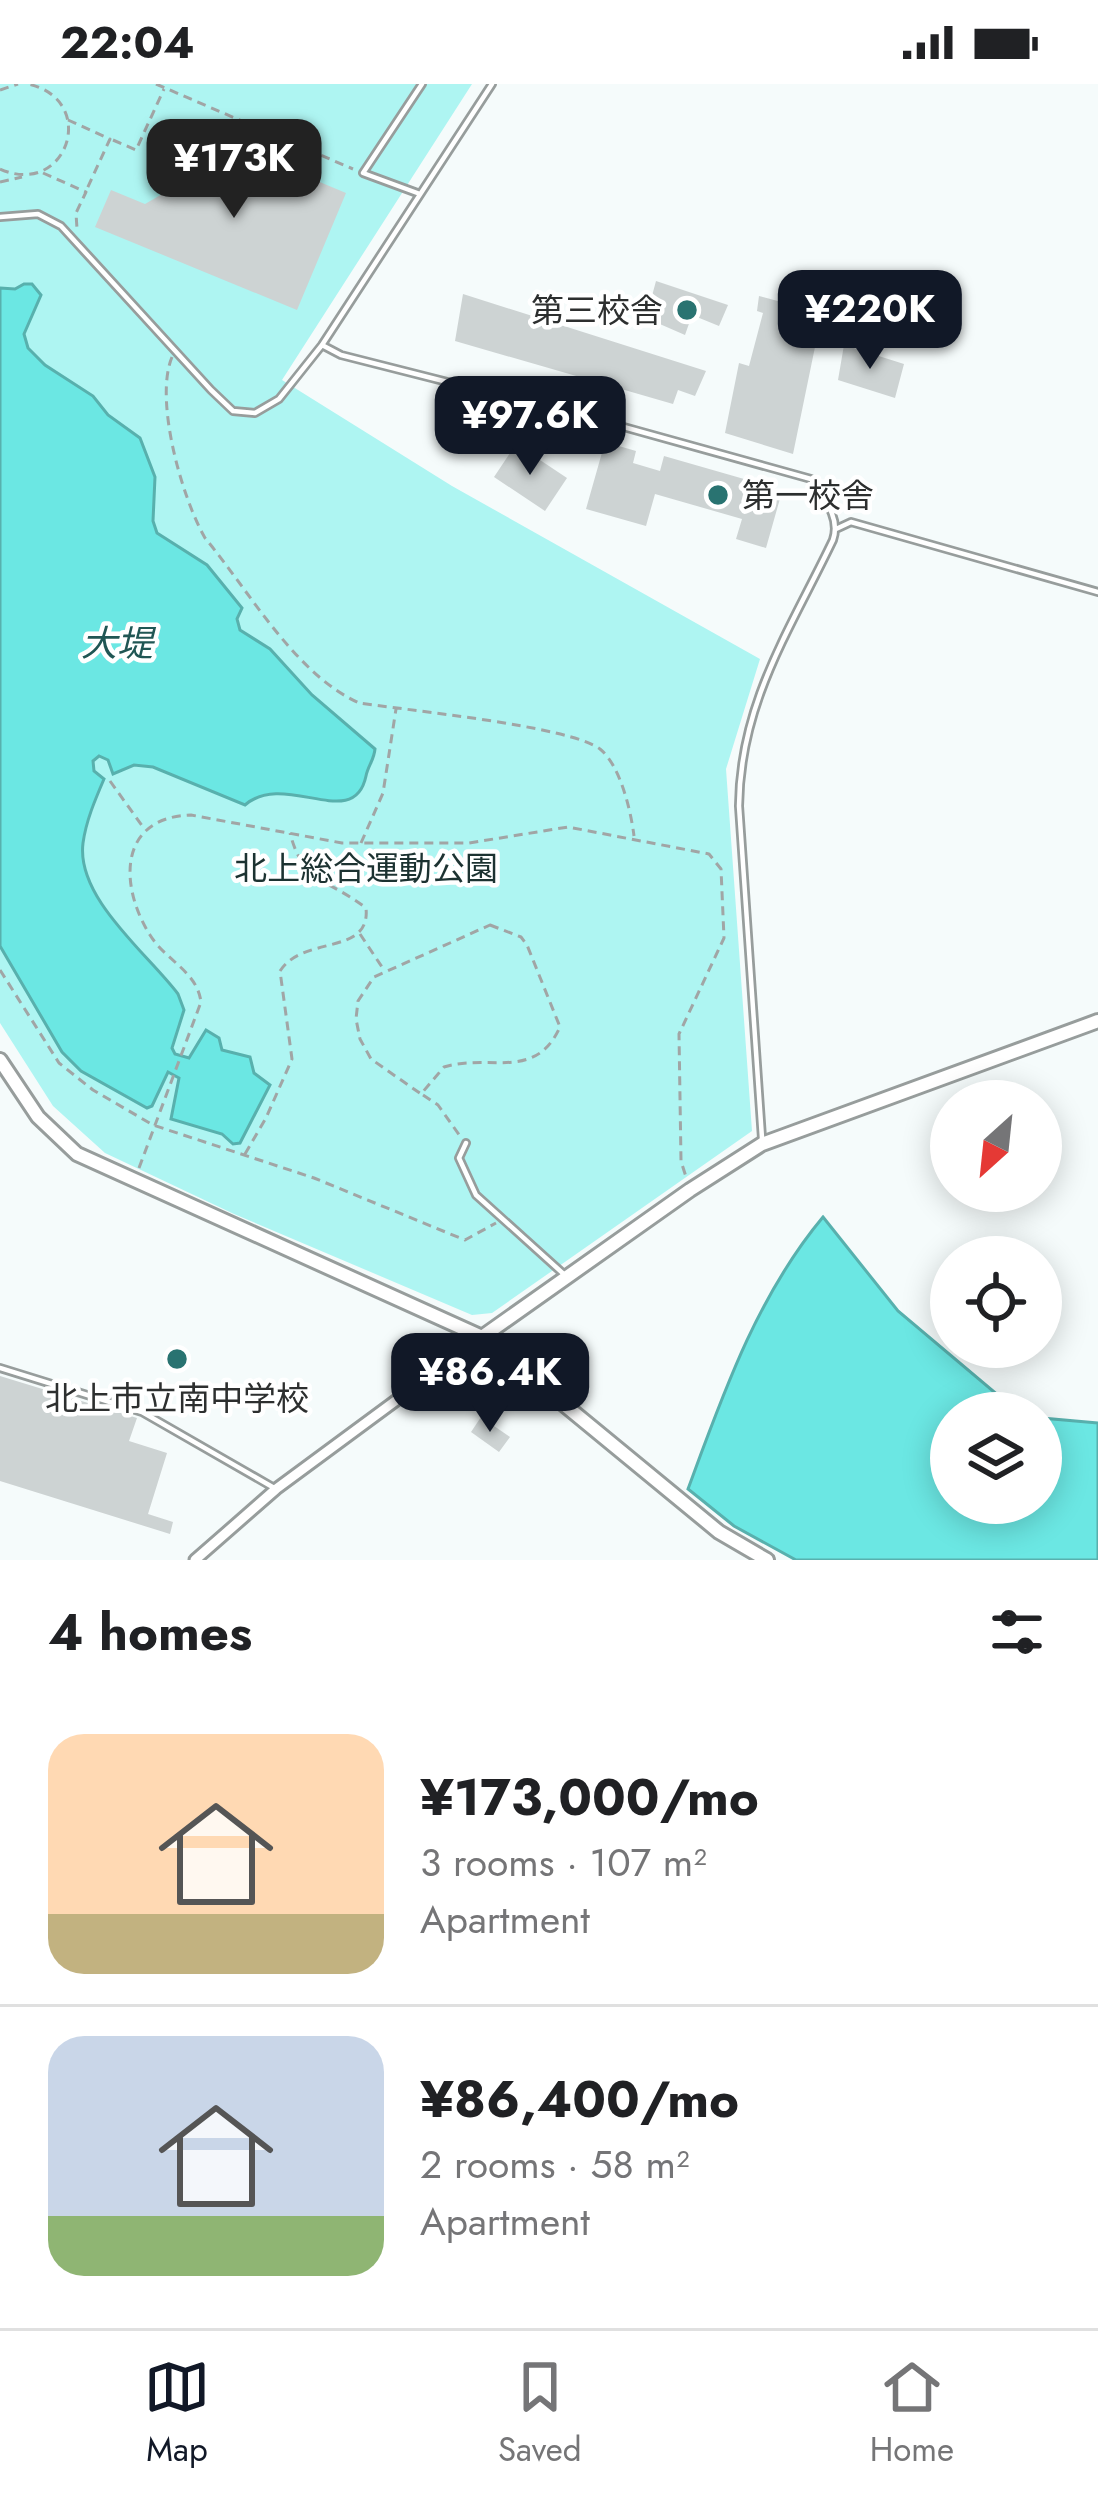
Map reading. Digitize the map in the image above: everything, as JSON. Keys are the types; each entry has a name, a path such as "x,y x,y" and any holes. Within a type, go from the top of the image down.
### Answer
{"street":[{"path":"195,1560 277,1489 482,1336 762,1144 1098,1022"},
{"path":"2,1070 38,1117 77,1154 482,1336 718,1532 767,1560"}],"lane":[{"path":"420,194 363,173 422,84"},
{"path":"0,217 38,214 74,238 233,411 255,413 280,399 322,345 492,84"},
{"path":"322,345 341,355 811,479 831,509 836,529"},
{"path":"762,1144 739,763 769,666 836,529 851,522 1098,592"},
{"path":"466,1143 459,1158 476,1196 567,1277"},
{"path":"0,1368 142,1412 277,1489"}],"path":[{"path":"0,90 18,84"},
{"path":"28,84 51,93 68,120 136,150 165,88"},
{"path":"156,84 363,173"},
{"path":"0,182 41,172 64,151 68,120"},
{"path":"74,238 79,232 76,213 110,139"},
{"path":"0,169 31,175"},
{"path":"41,172 86,192"},
{"path":"176,350 165,386 172,446 194,518 310,672 359,704 553,733 590,743 605,753 616,773 635,840"},
{"path":"361,843 383,793 396,708"},
{"path":"110,781 144,829"},
{"path":"135,1181 201,1002 195,979 150,935 133,894 133,849 144,829 172,815 191,815 361,843 469,843 568,827 709,854 722,869 724,938 680,1034 681,1161 690,1190"},
{"path":"244,1155 292,1059 280,971 296,953 346,942 368,922 366,908 304,870 290,833"},
{"path":"421,1094 444,1067 532,1059 554,1042 560,1027 558,1016 521,937 500,926 478,928 374,977 358,1001 360,1040 371,1059 421,1094 438,1105 466,1143"},
{"path":"360,934 385,971"},
{"path":"0,970 59,1064 153,1125 314,1178 465,1240 503,1219"}],"green space":[{"name":"北上総合運動公園","path":"0,84 472,84 282,380 452,486 760,659 726,769 752,1131 492,1313 472,1315 234,1214 105,1153 53,1106 0,1023"}],"water":[{"name":"大堤","path":"32,284 41,295 24,334 28,348 140,438 155,477 157,533 207,565 242,608 237,619 240,630 270,649 312,695 375,749 359,792 348,800 279,794 261,796 245,805 153,767 134,765 113,774 108,760 99,756 93,761 94,771 104,779 86,827 84,864 102,904 178,994 184,1010 172,1048 175,1054 189,1058 206,1030 219,1038 222,1050 250,1057 254,1073 270,1085 240,1143 171,1119 179,1078 168,1072 147,1108 81,1071 62,1052 0,946 0,288"},
{"path":"823,1217 898,1311 930,1338 930,1368 966,1368 994,1392 930,1392 930,1524 1062,1524 1062,1420 1098,1423 1098,1560 796,1560 734,1526 688,1489 729,1382 761,1313"}],"building":[{"path":"217,139 346,193 297,310 95,227 111,190 145,204 164,193 184,146 210,156"},
{"name":"第三校舎","path":"656,281 728,305 719,326 692,315 685,335 646,318"},
{"path":"463,294 706,371 695,396 678,390 673,404 455,341"},
{"path":"759,296 822,313 793,454 725,433 739,363 749,366 763,313 757,311"},
{"path":"844,345 904,364 895,398 838,380"},
{"name":"第一校舎","path":"605,442 636,451 633,463 660,471 664,456 751,481 750,486 781,495 766,548 736,539 742,519 655,494 646,526 586,509"},
{"path":"516,444 567,478 545,511 494,477"},
{"path":"0,1376 137,1418 129,1441 167,1453 148,1514 173,1522 170,1534 0,1481"},
{"path":"481,1417 510,1437 499,1452 471,1432"}],"place":[{"name":"第三校舎","path":"687,310"},
{"name":"第一校舎","path":"718,495"},
{"name":"北上市立南中学校","path":"177,1359"}]}
